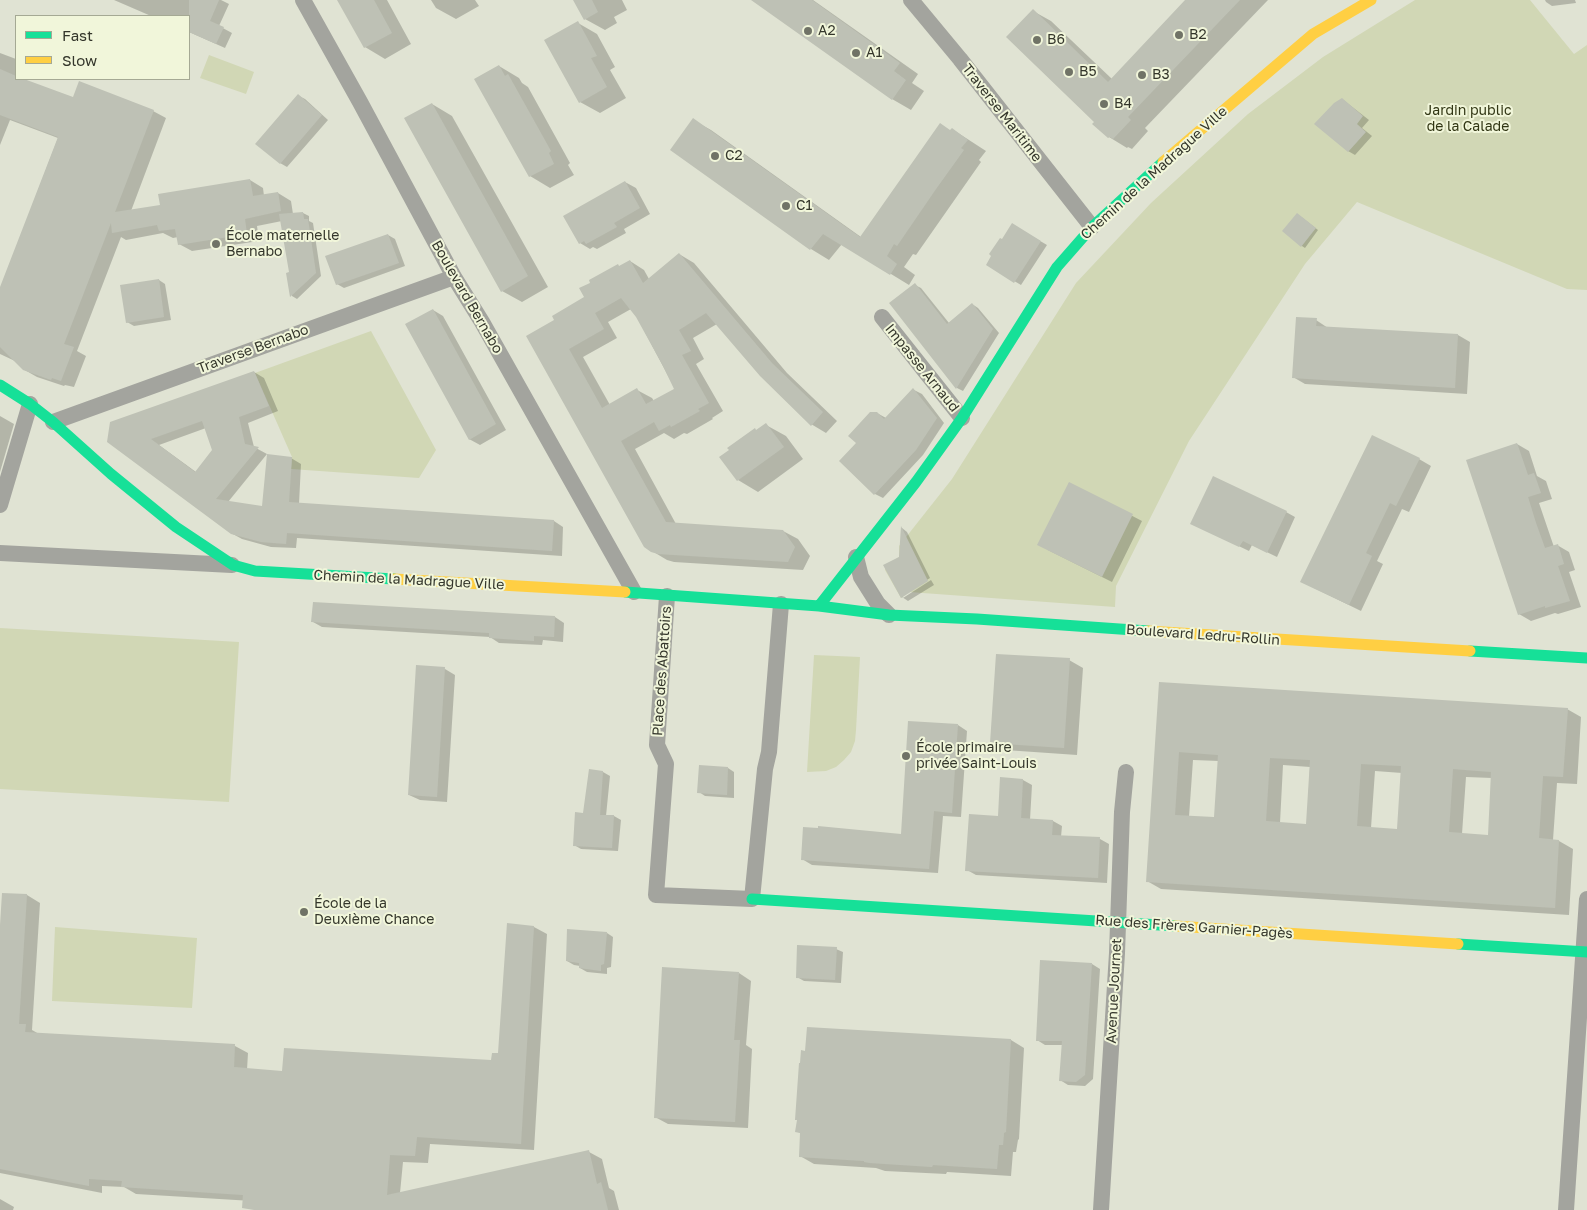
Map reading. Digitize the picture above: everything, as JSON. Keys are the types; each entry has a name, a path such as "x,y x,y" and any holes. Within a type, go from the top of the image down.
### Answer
{"street":[{"name":"Boulevard Bernabo","path":"303,0 454,276 482,322 634,592"},
{"name":"Traverse Maritime","path":"911,0 960,59 1092,227"},
{"name":"Chemin de la Madrague Ville","path":"0,385 30,404 53,422 169,521 233,565 255,571 634,592 819,606 916,482 962,418 1057,267 1092,227 1168,157 1313,34 1371,0"},
{"name":"Traverse Bernabo","path":"53,422 454,276"},
{"name":"Impasse Arnaud","path":"882,318 962,418"},
{"path":"0,505 30,404"},
{"path":"0,553 233,565"},
{"path":"856,557 861,577 878,604 890,615"},
{"name":"Place des Abattoirs","path":"668,596 657,745 666,764 656,894 752,898"},
{"path":"752,898 765,769 769,752 780,604"},
{"name":"Boulevard Ledru-Rollin","path":"819,606 890,615 1587,658"},
{"name":"Avenue Journet","path":"1101,1210 1118,922 1122,812 1126,772"},
{"name":"Rue des Frères Garnier-Pagès","path":"752,898 1586,952"},
{"path":"1566,1210 1586,952 1587,899"}],"green space":[{"name":"Jardin public de la Calade","path":"1415,0 1530,0 1574,54 1587,45 1587,290 1567,289 1357,202 1305,264 1189,441 1116,586 1115,607 909,592 901,598 885,570 885,566 899,557 899,546 952,479 1076,283 1151,203 1248,114 1323,57"},
{"path":"209,55 254,72 246,94 200,78"},
{"path":"371,331 436,450 419,478 291,469 292,457 255,373"},
{"path":"0,628 239,642 229,802 0,789"},
{"path":"814,655 860,657 856,730 851,752 836,767 826,771 807,772"},
{"path":"55,927 197,938 192,1008 52,1001"}],"building":[{"path":"189,0 219,0 210,21 224,27 216,44 190,32"},
{"path":"337,0 374,0 392,33 364,48"},
{"path":"573,0 592,0 598,12 584,20"},
{"path":"751,0 812,0 900,63 894,71 906,80 892,100"},
{"path":"1185,0 1240,0 1128,117 1131,120 1113,139 1108,138 1092,124 1094,122 1006,37 1033,9 1108,82"},
{"path":"578,21 597,56 591,58 607,87 579,103 544,40"},
{"path":"499,65 505,76 508,74 551,151 549,153 554,164 529,177 474,79"},
{"path":"0,69 15,76 15,80 27,80 73,97 79,81 154,110 115,212 160,205 158,194 250,179 253,196 278,192 281,211 245,219 247,234 178,245 175,229 159,231 157,225 112,233 111,223 64,344 74,347 61,381 52,378 51,380 23,370 0,347 0,287 58,137 0,115"},
{"path":"298,94 322,115 280,164 255,144"},
{"path":"1342,98 1363,116 1357,124 1366,132 1348,152 1314,124 1334,103"},
{"path":"432,103 528,276 501,292 404,118"},
{"path":"693,118 860,237 940,123 950,130 952,128 968,140 961,148 964,150 897,246 894,244 887,256 897,264 890,275 823,234 810,250 670,150"},
{"path":"625,181 640,208 614,223 617,227 586,244 584,241 579,244 563,216"},
{"path":"303,212 304,219 308,219 316,273 290,297 286,273 289,272 279,214"},
{"path":"1297,213 1316,228 1301,247 1282,231"},
{"path":"1012,223 1041,241 1014,283 986,265 991,256 989,254 1000,238 1002,239"},
{"path":"388,234 399,263 336,285 325,256"},
{"path":"679,253 772,363 823,412 811,426 760,376 706,313 679,330 691,351 682,355 709,403 698,409 700,411 671,427 670,425 659,431 654,422 621,441 666,522 783,530 795,547 788,562 658,554 644,547 526,336 554,320 552,316 584,297 579,288 590,283 589,280 618,264 619,266 630,260 643,283","holes":["621,298 636,317 674,389 646,404 637,388 602,408 569,349 604,329 595,313"]},
{"path":"159,279 164,317 126,323 120,285"},
{"path":"915,283 947,324 972,303 993,329 956,389 889,303"},
{"path":"433,309 496,424 469,440 405,324"},
{"path":"1296,317 1317,318 1316,326 1458,334 1455,388 1292,378"},
{"path":"254,371 269,406 239,417 245,444 259,447 216,499 262,506 267,454 292,457 289,502 554,520 552,551 287,533 286,544 261,542 231,534 107,442 110,422","holes":["202,421 212,450 195,472 151,439"]},
{"path":"913,388 937,418 916,450 874,495 839,461 856,443 848,436 870,412 877,412 884,419"},
{"path":"766,423 784,447 737,481 719,457 729,450 727,448 755,428 756,430"},
{"path":"1372,435 1420,458 1396,506 1390,503 1366,553 1372,556 1349,605 1300,582"},
{"path":"1517,443 1528,475 1534,473 1541,493 1528,497 1536,523 1545,548 1558,544 1564,564 1558,566 1570,601 1545,608 1545,606 1518,615 1466,460"},
{"path":"1213,476 1287,511 1267,553 1243,541 1239,547 1190,524"},
{"path":"1069,482 1133,514 1102,577 1037,545"},
{"path":"901,526 928,581 901,598 883,565 899,557"},
{"path":"313,602 555,616 554,637 534,636 534,641 489,638 489,633 311,622"},
{"path":"996,654 1070,658 1064,748 990,743"},
{"path":"416,665 445,667 437,797 408,795"},
{"path":"1159,682 1568,708 1563,777 1543,776 1539,838 1559,840 1555,908 1146,882","holes":["1179,752 1218,755 1214,817 1175,815","1270,758 1310,760 1306,824 1266,821","1361,764 1401,766 1397,829 1357,826","1453,769 1491,772 1488,835 1449,832"]},
{"path":"908,721 958,724 952,813 934,811 929,869 801,860 803,827 818,828 818,826 901,834"},
{"path":"699,765 728,767 727,795 697,793"},
{"path":"589,769 603,771 600,815 614,815 612,848 573,846 575,812 583,813"},
{"path":"1000,777 1023,779 1021,818 1053,820 1052,835 1100,837 1098,878 965,871 969,814 998,816"},
{"path":"2,893 27,894 19,1024 26,1024 25,1032 235,1044 234,1067 282,1071 284,1048 491,1060 492,1053 498,1053 507,923 534,926 521,1144 417,1137 415,1156 390,1155 387,1195 589,1150 597,1184 601,1182 608,1210 254,1210 242,1208 243,1195 121,1187 122,1181 89,1179 89,1186 0,1169 0,925"},
{"path":"567,929 607,932 604,964 601,965 601,971 579,968 579,963 566,961"},
{"path":"797,945 837,947 835,980 796,978"},
{"path":"1040,960 1092,963 1085,1075 1076,1082 1059,1081 1062,1041 1036,1041"},
{"path":"662,967 739,972 734,1040 740,1040 735,1122 654,1118"},
{"path":"807,1027 1011,1039 1006,1132 1004,1133 1003,1145 999,1145 997,1169 933,1165 932,1167 799,1157 800,1133 795,1132 797,1120 795,1120 799,1063 801,1050 805,1051"}],"traffic: fast":[{"path":"819,606 916,482 962,418 1057,267 1092,227 1163,162"},
{"path":"0,385 30,404 53,422 111,474 176,527 233,565 255,571 394,579"},
{"path":"625,592 819,606 889,615 1148,631"},
{"path":"1470,651 1587,658"},
{"path":"752,899 1175,926"},
{"path":"1458,944 1587,952"}],"traffic: slow":[{"path":"1163,162 1313,34 1371,0"},
{"path":"394,579 625,592"},
{"path":"1148,631 1470,651"},
{"path":"1175,926 1458,944"}],"place":[{"name":"A2","path":"808,31"},
{"name":"B2","path":"1179,35"},
{"name":"B6","path":"1037,40"},
{"name":"A1","path":"856,53"},
{"name":"B5","path":"1069,72"},
{"name":"B3","path":"1142,75"},
{"name":"B4","path":"1104,104"},
{"name":"C2","path":"715,156"},
{"name":"C1","path":"786,206"},
{"name":"École maternelle Bernabo","path":"216,244"},
{"name":"École primaire privée Saint-Louis","path":"906,756"},
{"name":"École de la Deuxième Chance","path":"304,912"}]}
